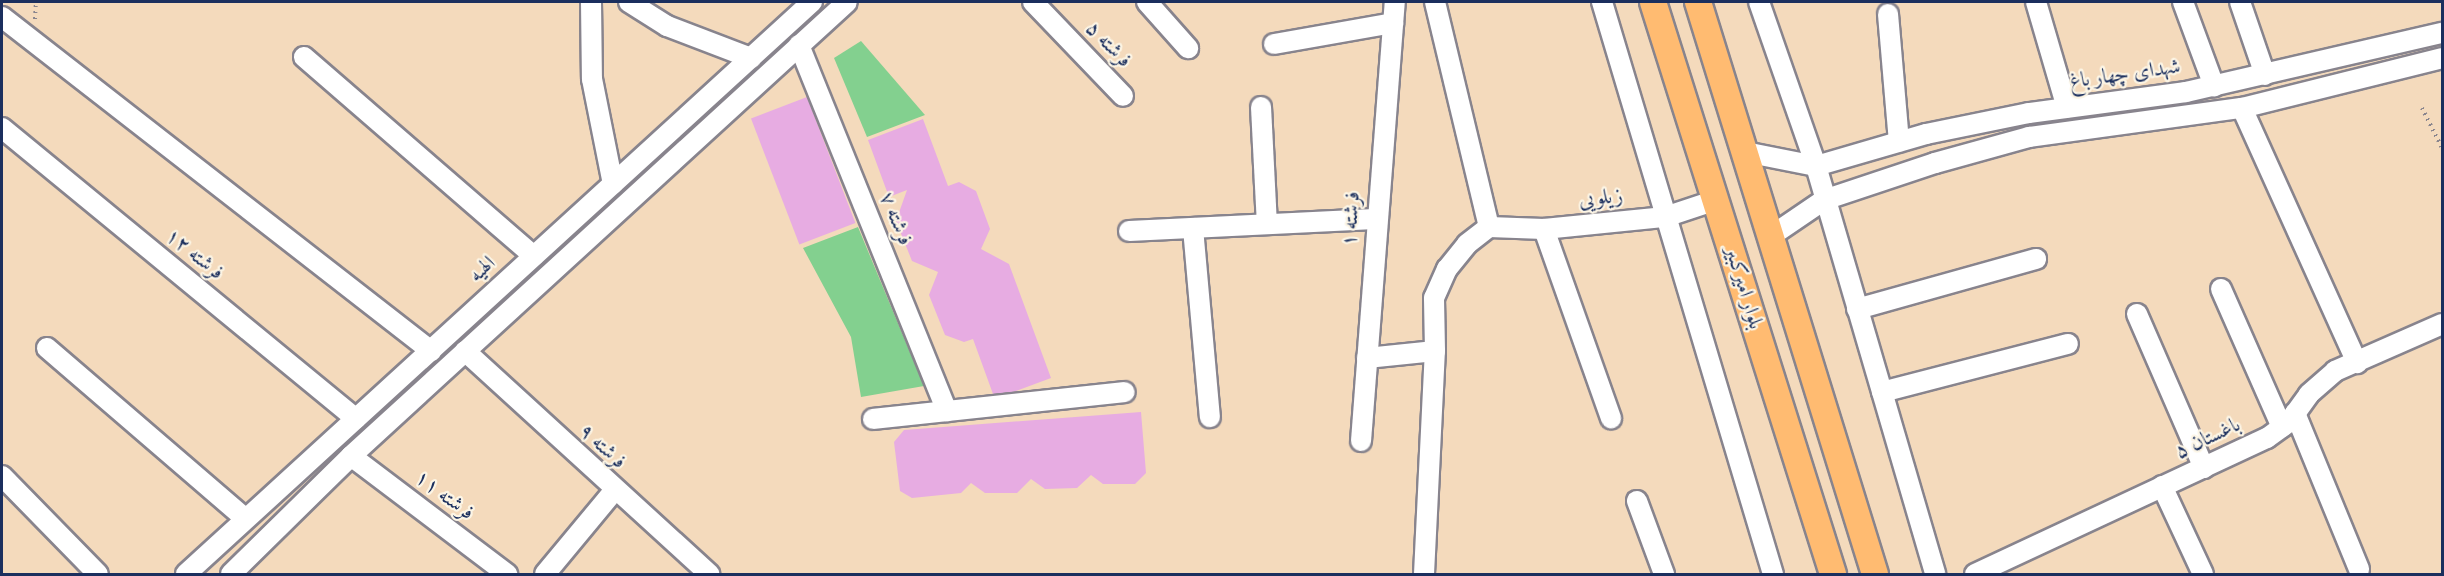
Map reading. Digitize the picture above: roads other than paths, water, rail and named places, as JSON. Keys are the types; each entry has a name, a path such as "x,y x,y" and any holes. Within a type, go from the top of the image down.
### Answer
{"main road":[{"name":"بلوار امیرکبیر","path":"1653,2 1833,574"},
{"name":"بلوار امیرکبیر","path":"1698,2 1875,574"}],"street":[{"path":"591,2 592,79 613,184"},
{"path":"630,2 667,26 750,58"},
{"name":"الهیه","path":"186,574 812,2"},
{"path":"231,574 351,456 847,2"},
{"name":"فرشته ۵","path":"1033,2 1123,96"},
{"path":"1147,2 1188,48"},
{"name":"فرشته ۱","path":"1361,441 1375,219 1395,2"},
{"path":"1424,574 1435,351 1434,298 1447,269 1467,244 1488,227 1435,2"},
{"path":"1602,2 1773,574"},
{"path":"1759,2 1815,165 1935,574"},
{"path":"2036,2 2067,108"},
{"path":"2183,2 2214,86"},
{"path":"2240,2 2265,75"},
{"path":"1888,14 1899,142"},
{"path":"2,17 431,351"},
{"path":"1274,44 1393,23"},
{"name":"شهدای چهار باغ","path":"1815,165 1899,142 2067,108 2214,86 2442,33"},
{"name":"فرشته ۷","path":"799,45 947,411"},
{"path":"304,57 534,256"},
{"path":"1771,236 1824,200 1935,163 2029,137 2242,108 2442,58"},
{"path":"1261,107 1267,224"},
{"path":"2242,108 2357,363"},
{"name":"فرشته ۱۲","path":"2,128 356,419"},
{"path":"1745,152 1815,165"},
{"name":"زیلویی","path":"1488,227 1544,229 1665,217 1716,200"},
{"path":"1129,231 1375,219"},
{"path":"1193,228 1210,417"},
{"path":"1544,229 1611,418"},
{"path":"557,235 572,252"},
{"path":"1857,309 2036,259"},
{"path":"2221,288 2289,420 2360,569"},
{"path":"2137,314 2204,468"},
{"name":"باغستان ۵","path":"1975,574 2204,468 2289,420 2309,394 2335,371 2442,324"},
{"path":"1882,392 2068,344"},
{"path":"47,348 246,519"},
{"name":"فرشته ۹","path":"465,351 614,491 709,574"},
{"path":"1367,358 1435,351"},
{"path":"873,419 1125,392"},
{"name":"فرشته ۱۱","path":"351,456 507,574"},
{"path":"2,476 98,574"},
{"path":"2162,486 2203,574"},
{"path":"547,574 614,491"},
{"path":"1637,501 1664,574"}]}
